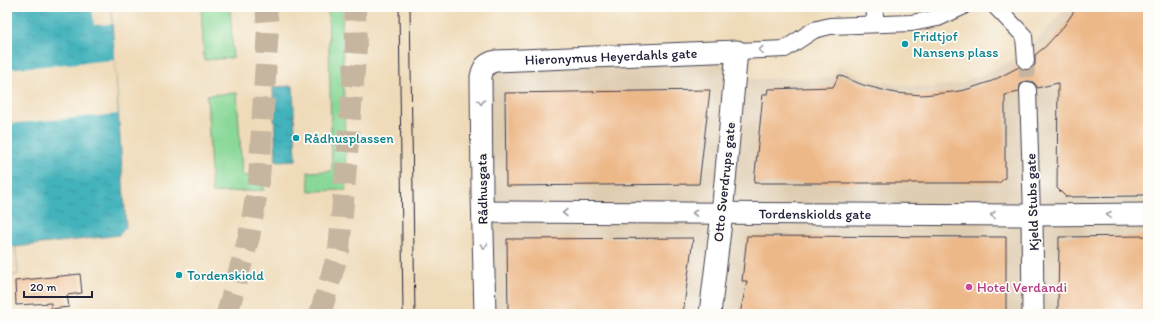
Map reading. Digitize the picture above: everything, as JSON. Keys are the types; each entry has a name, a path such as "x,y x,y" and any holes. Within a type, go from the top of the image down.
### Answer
{"street":[{"path":"874,7 876,24"},
{"path":"737,51 785,49 814,30 830,26 912,23 938,18 962,7"},
{"path":"996,7 1024,36 1026,61"},
{"name":"Hieronymus Heyerdahls gate","path":"486,65 496,60 737,51"},
{"name":"Otto Sverdrups gate","path":"710,314 722,214 737,51"},
{"name":"Rådhusgata","path":"486,65 482,70 481,77 486,314"},
{"name":"Kjeld Stubs gate","path":"1028,90 1032,215 1033,314"},
{"name":"Tordenskiolds gate","path":"483,212 1032,215 1148,214"}],"shaded area":[{"path":"1065,7 1148,7 1148,314 485,314 486,65 737,51 735,79 833,78 839,66 861,77 895,85 932,87 962,83 1011,61 1038,39"}],"green space":[{"path":"201,7 230,7 233,58 204,60"},
{"path":"328,7 342,7 346,190 309,191 308,172 332,171"},
{"path":"237,93 242,176 263,175 264,190 212,193 207,95"}],"water":[{"path":"7,7 111,7 126,227 119,235 15,247 18,274 8,276 9,314 7,314"},
{"path":"293,86 296,160 276,161 273,87"}],"pier":[{"path":"92,7 111,7 112,24 94,25"},
{"path":"115,60 118,114 7,124 7,69"},
{"path":"15,247 18,274 7,276 7,248"}],"building":[{"path":"1077,7 1148,7 1148,195 1066,197 1057,188 1058,83 1037,88 1033,82 1028,81 1023,82 1020,85 1019,92 1005,95 1005,178 999,183 754,183 763,94 767,94 768,89 833,87 839,75 863,85 895,93 922,95 965,90 992,81 1019,67 1022,70 1032,69 1035,65 1035,55 1046,46 1064,26"},
{"path":"710,90 699,184 506,186 505,93"},
{"path":"747,236 1006,237 1006,314 740,314 747,281 742,281"},
{"path":"1059,237 1148,237 1148,314 1058,314"},
{"path":"693,238 683,314 508,314 507,239"},
{"path":"80,274 82,293 67,295 69,307 51,309 51,303 16,305 15,281"}],"tunnel":[{"path":"227,314 249,237 259,180 268,27 266,7"},
{"path":"320,314 339,250 356,47 355,7"},
{"path":"1026,61 1028,90"}],"tram line":[{"path":"399,7 403,314"},
{"path":"410,7 415,314"}],"place":[{"name":"Fridtjof Nansens plass","path":"905,44"},
{"name":"Rådhusplassen","path":"296,138"},
{"name":"Tordenskiold","path":"179,275"},
{"name":"Hotel Verdandi","path":"969,287"}]}
